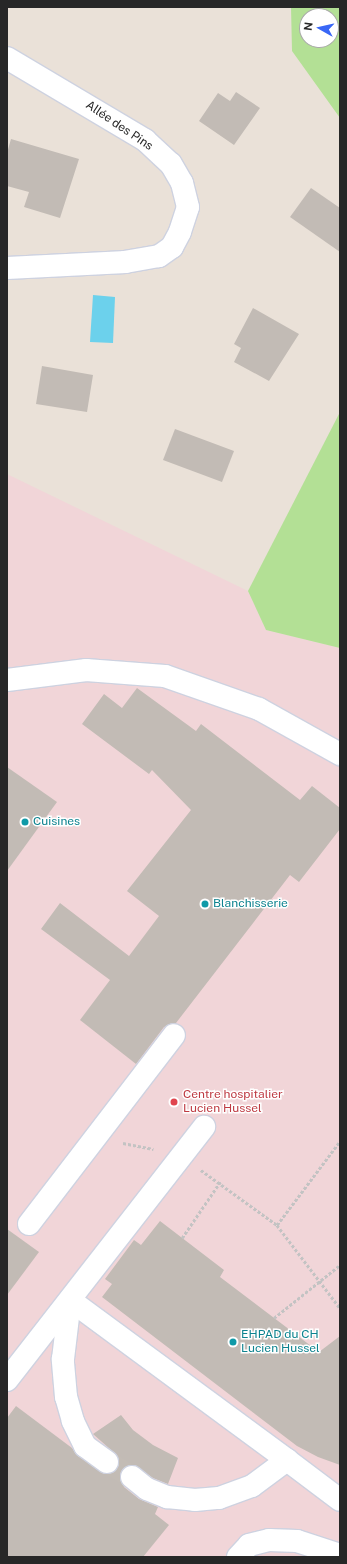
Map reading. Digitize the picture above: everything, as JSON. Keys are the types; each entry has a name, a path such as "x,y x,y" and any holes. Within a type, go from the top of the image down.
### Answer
{"street":[{"name":"Allée des Pins","path":"7,58 145,140 171,164 182,183 188,207 180,232 172,247 159,256 126,262 7,268"},
{"path":"7,680 86,670 165,676 259,709 340,754"},
{"path":"29,1224 174,1035"},
{"path":"7,1380 204,1127"},
{"path":"70,1300 340,1500"},
{"path":"70,1300 63,1359 66,1397 73,1421 85,1446 107,1462"},
{"path":"132,1478 147,1489 167,1497 195,1500 219,1498 252,1486 287,1460"},
{"path":"238,1557 250,1545 269,1540 296,1541 339,1556"}],"path":[{"path":"95,1138 181,1157 220,1182 277,1225 321,1280 340,1308"},
{"path":"277,1225 340,1141"},
{"path":"182,1238 220,1182"},
{"path":"274,1318 340,1265"}],"shaded area":[{"name":"Centre hospitalier Lucien Hussel","path":"7,474 248,591 266,630 340,648 340,1557 7,1557"}],"green space":[{"path":"291,7 340,7 340,118 292,51"},
{"path":"340,412 340,648 266,630 248,591"}],"water":[{"path":"93,295 115,297 113,343 90,342"}],"building":[{"path":"236,92 260,108 234,145 199,121 218,93 230,101"},
{"path":"11,139 79,159 60,218 24,207 29,192 7,186 7,153"},
{"path":"311,188 340,208 340,252 290,217"},
{"path":"253,308 299,334 269,381 234,362 241,348 234,344"},
{"path":"42,366 93,375 87,412 36,404"},
{"path":"175,429 234,451 222,482 163,460"},
{"name":"Blanchisserie","path":"137,688 196,731 201,724 300,800 312,786 340,808 340,829 299,882 290,875 176,1023 164,1027 136,1064 80,1020 110,980 41,929 60,903 129,956 159,916 127,891 191,810 152,770 149,774 82,724 104,694 122,708"},
{"name":"Cuisines","path":"7,767 57,802 7,871"},
{"name":"EHPAD du CH Lucien Hussel","path":"160,1221 224,1270 220,1277 319,1352 340,1336 340,1465 318,1457 297,1446 102,1297 112,1284 105,1279 134,1240 141,1245"},
{"path":"7,1229 39,1252 7,1295"},
{"path":"16,1406 72,1448 78,1456 105,1474 117,1470 119,1457 93,1434 121,1415 133,1430 153,1445 178,1458 168,1484 153,1478 134,1465 127,1466 120,1475 124,1487 139,1499 158,1507 155,1514 169,1525 143,1557 7,1557 7,1418"}],"tunnel":[{"path":"107,1462 132,1477"}],"place":[{"name":"Cuisines","path":"25,822"},
{"name":"Blanchisserie","path":"205,904"},
{"name":"Centre hospitalier Lucien Hussel","path":"174,1102"},
{"name":"EHPAD du CH Lucien Hussel","path":"233,1342"}]}
